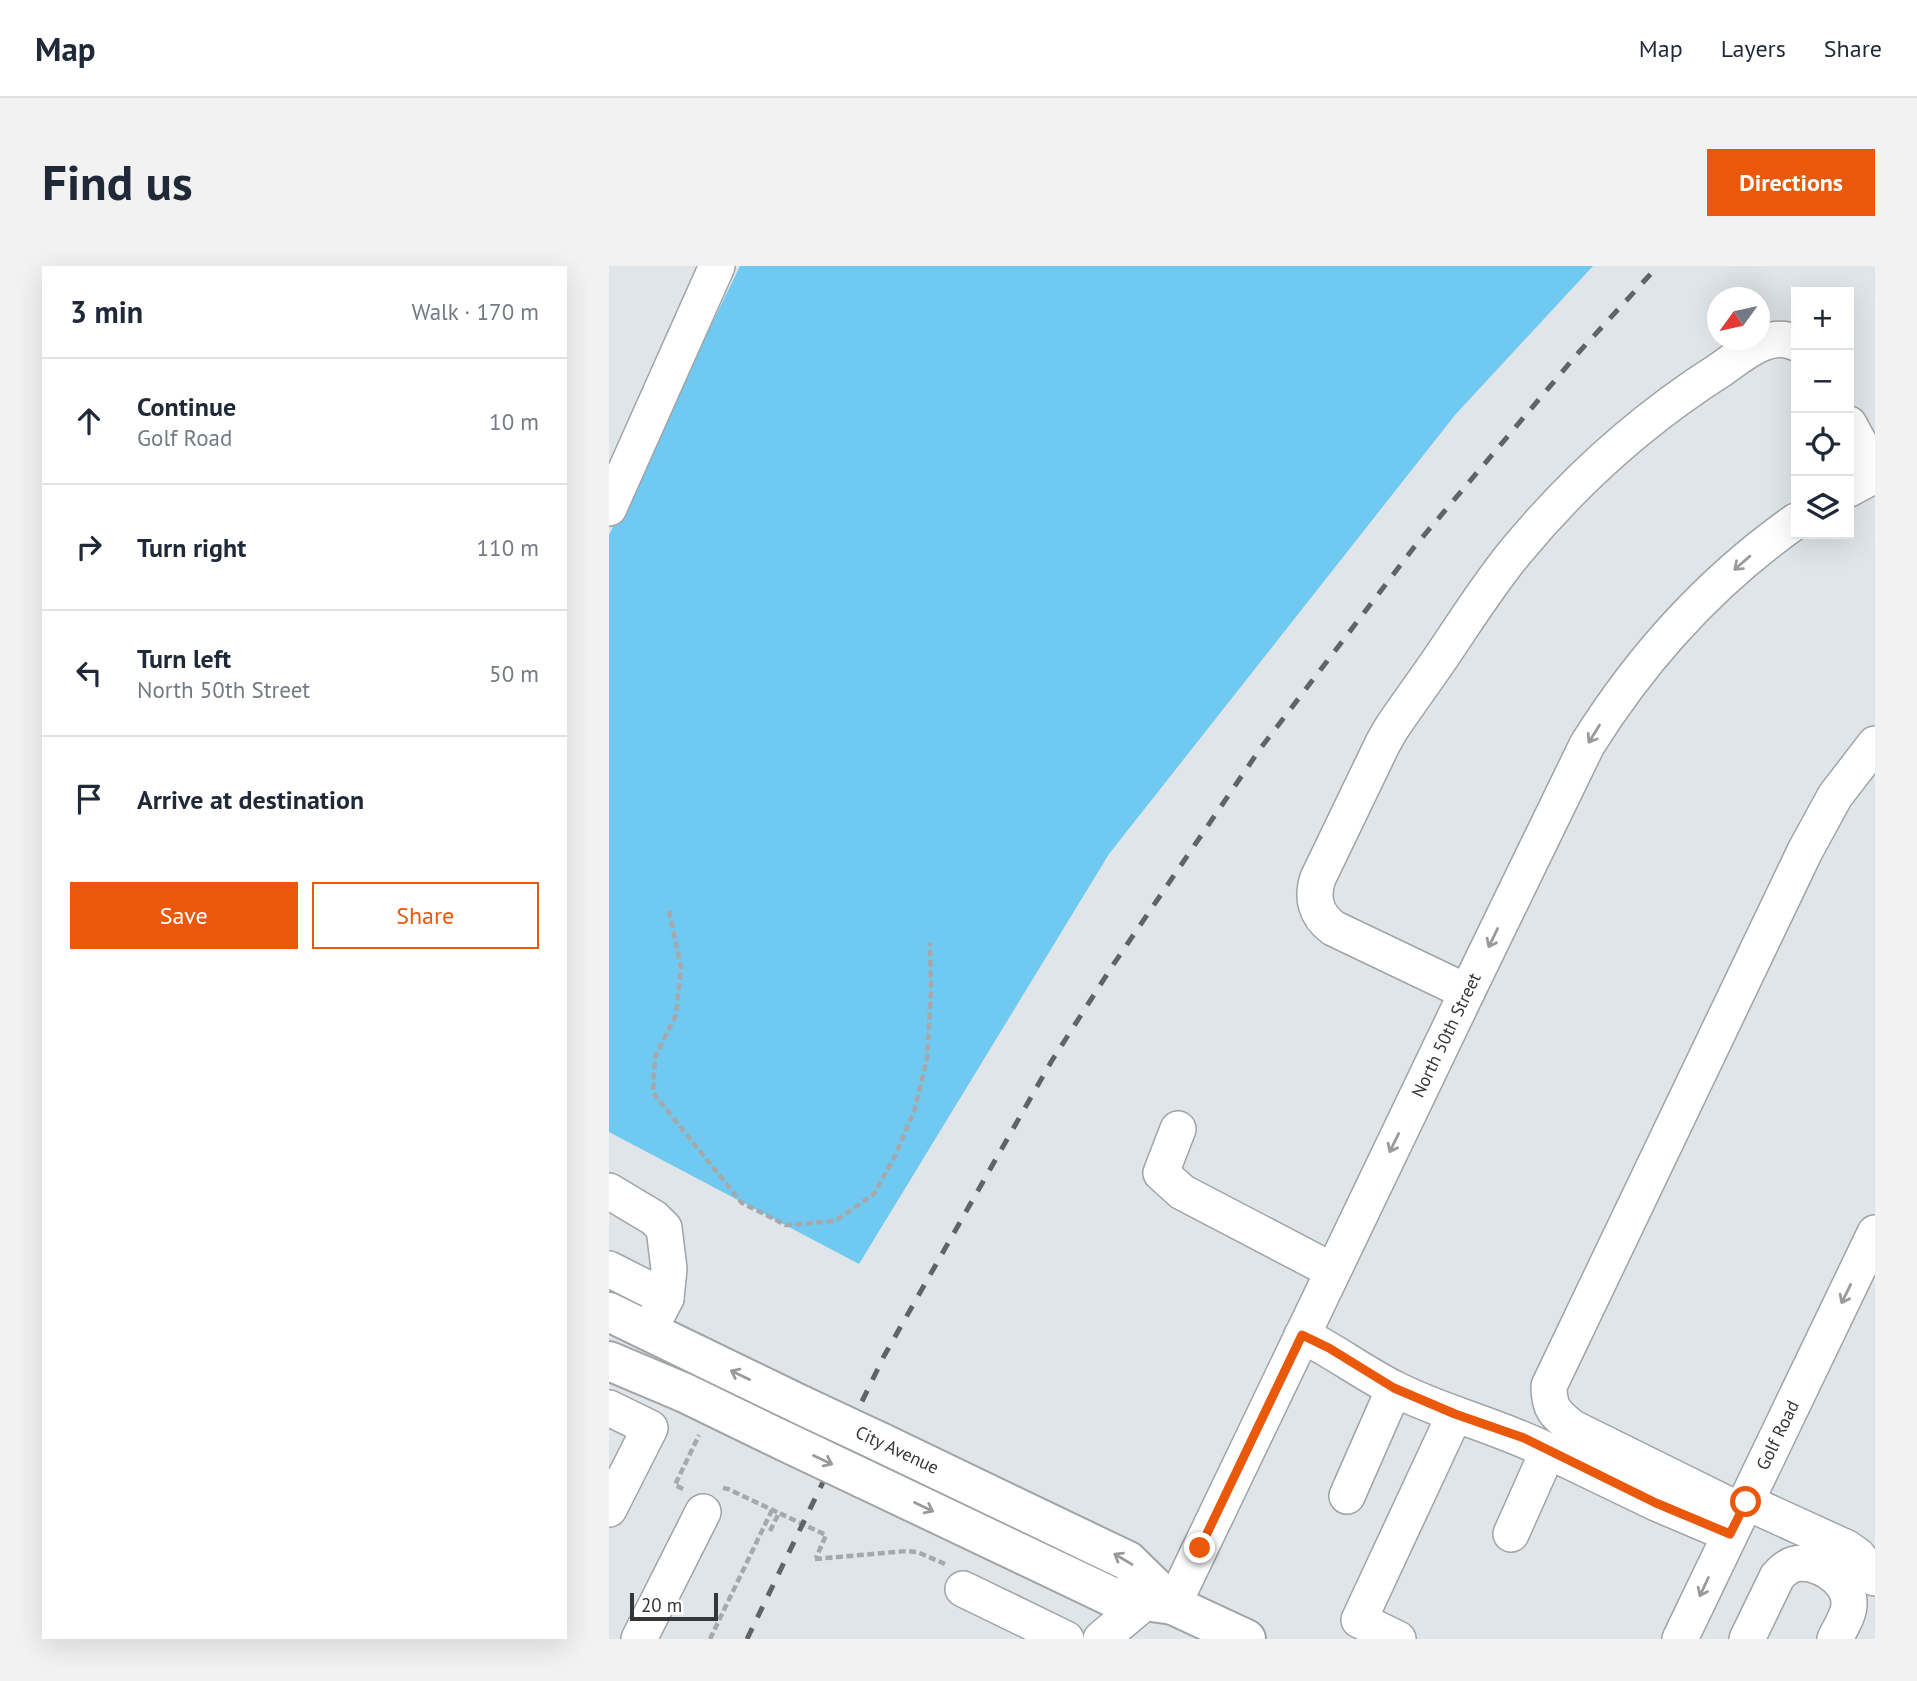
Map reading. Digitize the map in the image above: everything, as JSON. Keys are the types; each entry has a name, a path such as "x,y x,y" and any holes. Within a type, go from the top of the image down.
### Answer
{"highway":[{"name":"City Avenue","path":"609,1312 1128,1561 1160,1603"},
{"name":"City Avenue","path":"609,1361 685,1393 1110,1596 1160,1603 1246,1639"}],"street":[{"path":"609,508 717,266"},
{"path":"1467,992 1333,929 1316,908 1314,896 1318,878 1383,743 1500,571 1541,522 1596,465 1686,392 1754,348 1771,340 1791,340"},
{"path":"1854,434 1875,474 1854,486"},
{"name":"North 50th Street","path":"1160,1603 1302,1335 1587,745 1653,652 1708,593 1766,542 1791,524"},
{"path":"1739,1516 1573,1428 1555,1413 1549,1400 1549,1386 1805,851 1835,796 1875,744"},
{"path":"1178,1129 1161,1173 1182,1192 1333,1271"},
{"path":"609,1191 655,1218 664,1228 669,1269 666,1298 649,1331"},
{"name":"Golf Road","path":"1680,1639 1875,1233"},
{"path":"609,1269 666,1298"},
{"path":"1302,1335 1329,1348 1394,1388 1455,1414 1524,1438 1656,1503 1789,1522 1847,1548 1858,1556 1875,1578"},
{"path":"1347,1496 1394,1388"},
{"path":"609,1509 650,1428 685,1393"},
{"path":"609,1408 650,1428"},
{"path":"1398,1639 1359,1620 1455,1414"},
{"path":"1511,1534 1548,1451"},
{"path":"639,1639 703,1512"},
{"path":"1732,1639 1789,1522"},
{"path":"1747,1639 1767,1597 1793,1586 1817,1592 1827,1600 1838,1617 1844,1636"},
{"path":"963,1589 1066,1639"},
{"path":"1844,1636 1875,1596"},
{"path":"1101,1639 1160,1603"}],"path":[{"path":"669,911 681,967 676,1015 655,1057 653,1093 742,1203 786,1226 835,1220 874,1194 895,1156 915,1110 926,1058 931,993 930,943"},
{"path":"676,1481 696,1443"},
{"path":"710,1639 772,1510"},
{"path":"770,1531 779,1513 827,1535 815,1559"}],"shaded area":[{"path":"740,266 1593,266 1455,415 1109,854 859,1264 609,1132 609,535"}],"railway":[{"path":"747,1639 884,1356 1051,1062 1113,965 1260,749 1415,546 1579,352 1658,266"}],"route":[{"path":"1200,1548 1302,1335 1329,1348 1394,1388 1455,1414 1524,1438 1677,1513 1730,1534 1746,1502"}]}
